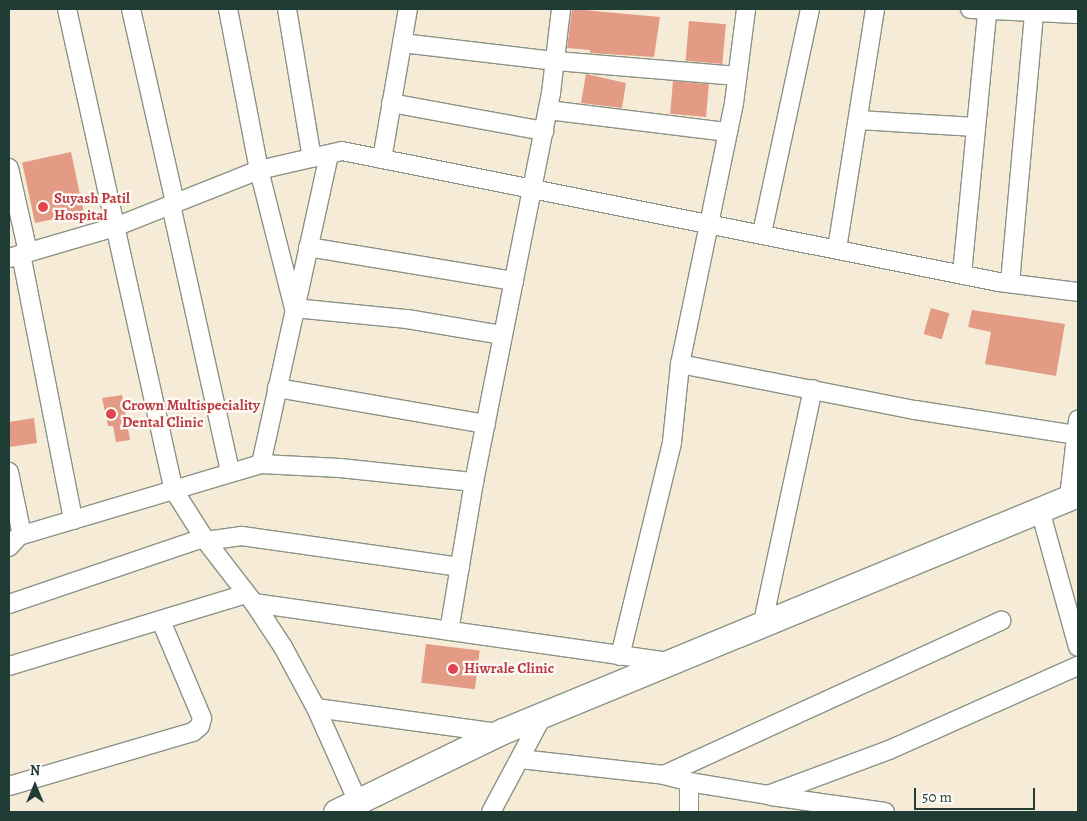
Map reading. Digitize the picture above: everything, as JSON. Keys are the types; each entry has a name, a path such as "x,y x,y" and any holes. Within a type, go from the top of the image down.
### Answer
{"street":[{"path":"67,9 173,489 204,540 250,598 316,708 349,809 498,733 763,622 1074,496 1077,427 915,410 680,364"},
{"path":"131,9 230,472"},
{"path":"228,9 259,170 294,308"},
{"path":"261,464 308,247 320,156 287,9"},
{"path":"382,159 408,9"},
{"path":"449,630 474,482 548,110 556,61 561,9"},
{"path":"620,656 672,442 680,364 728,132 746,9"},
{"path":"762,233 810,9"},
{"path":"837,249 875,9"},
{"path":"962,274 976,127 979,10 1078,14"},
{"path":"1010,283 1034,13"},
{"path":"402,43 556,61 737,76"},
{"path":"392,104 544,131"},
{"path":"548,110 728,132"},
{"path":"858,120 976,127"},
{"path":"19,255 115,227 259,170 342,151 709,222 962,274 1010,283 1078,292"},
{"path":"9,168 19,255 73,520"},
{"path":"308,247 514,281"},
{"path":"294,308 407,319 503,335"},
{"path":"277,388 486,424"},
{"path":"763,622 813,389"},
{"path":"9,472 15,541 73,520 261,464 340,468 474,482"},
{"path":"1040,510 1078,646"},
{"path":"9,604 204,540 242,536 460,567"},
{"path":"9,666 161,621 250,598 667,662"},
{"path":"9,786 193,732 200,726 202,718 161,621"},
{"path":"664,775 1001,621"},
{"path":"768,795 889,750 1078,666"},
{"path":"316,708 498,733"},
{"path":"491,812 544,714"},
{"path":"520,759 664,775 690,782 885,812"},
{"path":"689,812 690,782"}],"building":[{"path":"572,9 660,17 654,57 590,53 590,50 567,48"},
{"path":"689,21 726,24 722,64 686,61"},
{"path":"586,74 626,83 622,108 581,103"},
{"path":"673,81 709,84 706,117 670,114"},
{"path":"71,152 84,213 35,223 22,162"},
{"path":"931,308 949,313 942,339 924,334"},
{"path":"972,310 1065,324 1056,376 985,364 991,332 968,327"},
{"path":"122,395 130,440 116,442 113,426 108,426 102,398"},
{"path":"34,418 37,443 9,447 9,422"},
{"path":"426,644 480,651 475,689 421,683"}],"place":[{"name":"Suyash Patil Hospital","path":"43,207"},
{"name":"Crown Multispeciality Dental Clinic","path":"111,414"},
{"name":"Hiwrale Clinic","path":"453,669"}]}
